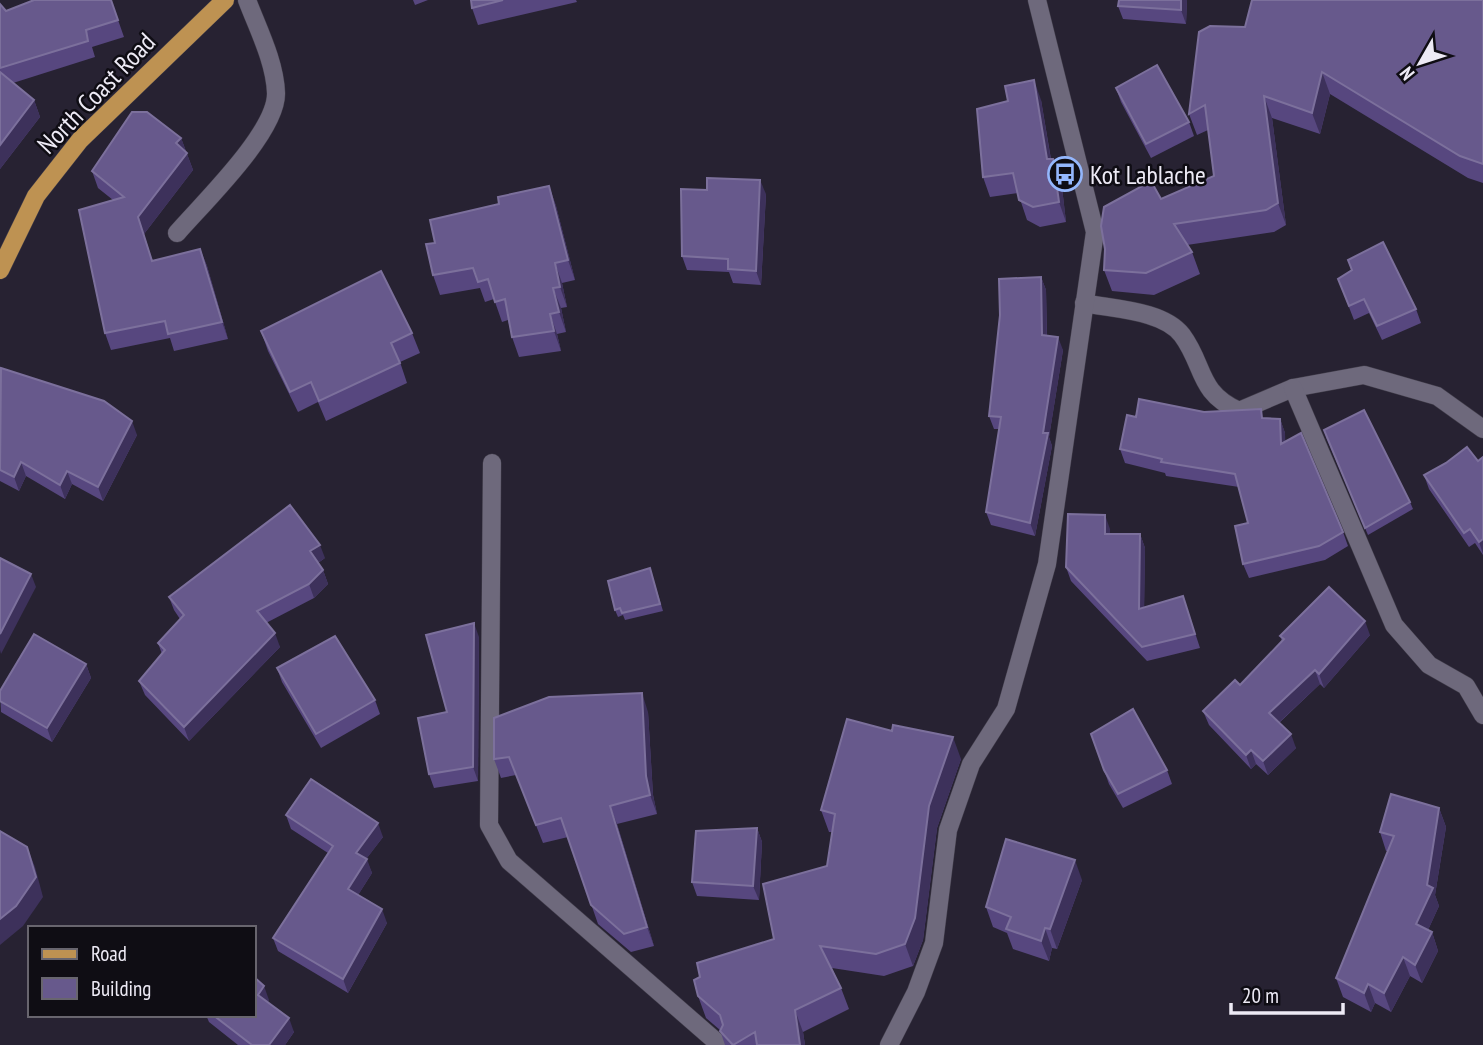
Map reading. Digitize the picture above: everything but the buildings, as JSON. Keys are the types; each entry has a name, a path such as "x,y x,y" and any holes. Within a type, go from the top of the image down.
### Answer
{"main road":[{"name":"North Coast Road","path":"0,270 36,196 80,140 225,0"}],"street":[{"path":"177,233 263,133 274,111 276,93 272,70 247,0"},
{"path":"889,1045 916,992 934,943 948,830 971,764 1006,709 1047,564 1095,232 1037,0"},
{"path":"1084,303 1160,319 1181,334 1199,372 1220,402 1239,411 1293,388 1364,375 1437,396 1483,429"},
{"path":"1293,388 1394,625 1429,665 1466,686 1483,715"},
{"path":"492,463 489,825 509,861 720,1045"}],"place":[{"name":"Kot Lablache","path":"1065,174"}]}
